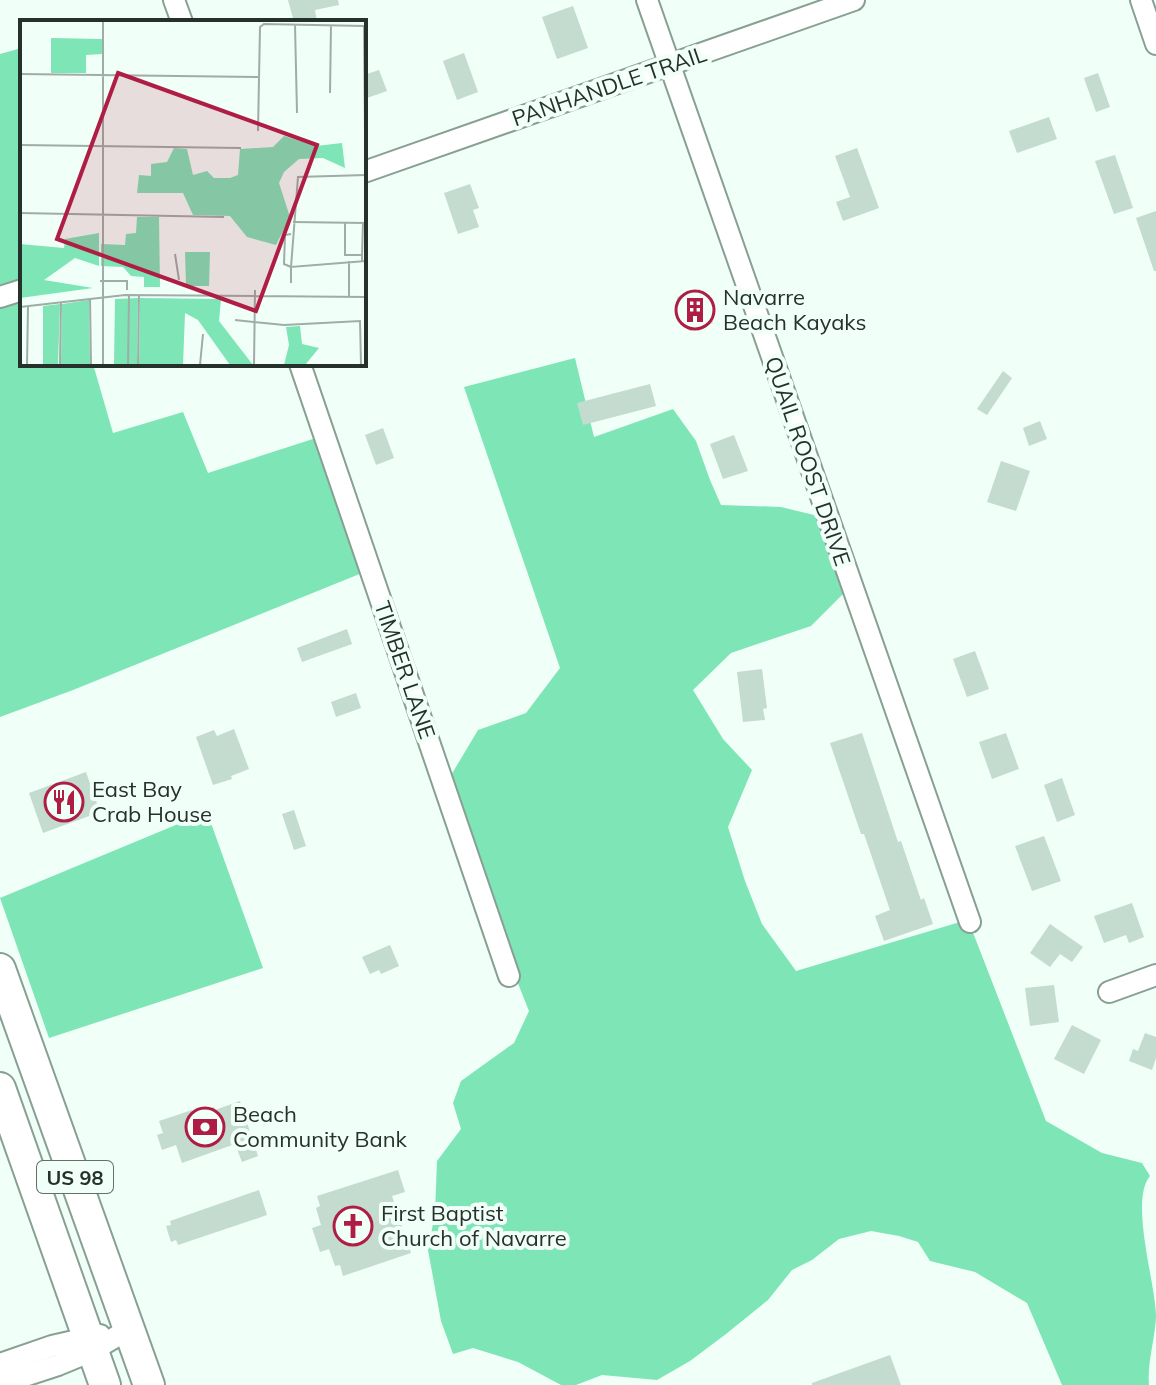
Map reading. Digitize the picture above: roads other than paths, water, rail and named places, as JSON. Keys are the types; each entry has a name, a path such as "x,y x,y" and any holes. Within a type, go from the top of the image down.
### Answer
{"highway":[{"name":"US 98","path":"0,969 149,1385"},
{"name":"US 98","path":"0,1088 105,1385"}],"street":[{"path":"174,0 181,20"},
{"name":"QUAIL ROOST DRIVE","path":"647,0 970,922"},
{"name":"PANHANDLE TRAIL","path":"366,171 854,0"},
{"path":"1141,0 1156,44"},
{"path":"0,297 20,291"},
{"name":"TIMBER LANE","path":"301,366 509,976"},
{"path":"1109,992 1156,975"},
{"path":"0,1384 58,1365 90,1344 129,1329"},
{"path":"0,1364 52,1346 90,1344"}],"place":[{"name":"Navarre Beach Kayaks","path":"695,310"},
{"name":"East Bay Crab House","path":"64,802"},
{"name":"Beach Community Bank","path":"205,1127"},
{"name":"First Baptist Church of Navarre","path":"353,1226"}]}
